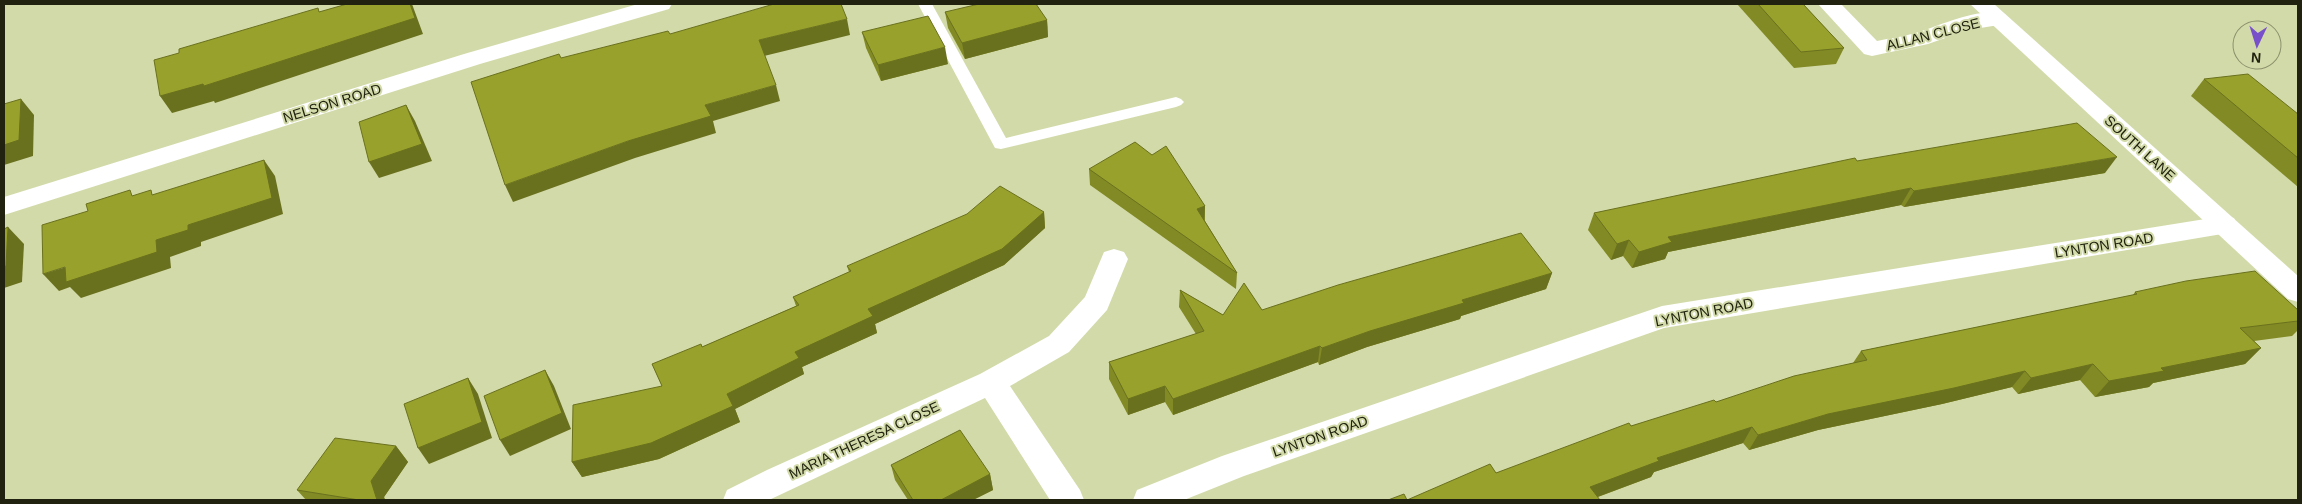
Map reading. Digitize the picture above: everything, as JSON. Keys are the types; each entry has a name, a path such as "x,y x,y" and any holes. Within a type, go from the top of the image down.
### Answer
{"street":[{"name":"NELSON ROAD","path":"4,206 472,59 662,4"},
{"name":"ALLAN CLOSE","path":"1829,4 1872,49 1920,39 1964,24 1989,11"},
{"name":"SOUTH LANE","path":"1989,11 2298,292"},
{"name":"LYNTON ROAD","path":"1149,500 1233,466 1662,318 2224,225"},
{"name":"MARIA THERESA CLOSE","path":"739,500 786,476 991,382 1059,344 1097,302 1114,259"},
{"path":"991,382 1068,500"}],"lane":[{"path":"925,4 1001,144 1176,102"}],"building":[{"path":"347,4 410,4 415,18 204,86 203,84 160,96 154,60 179,53 179,49 318,8 319,12"},
{"path":"774,4 841,4 847,19 759,40 776,85 705,105 711,116 628,141 505,185 471,82 559,54 561,58 668,31 670,34"},
{"path":"979,4 1036,4 1047,20 962,43 945,12"},
{"path":"1758,4 1803,4 1844,48 1801,52"},
{"path":"928,16 945,47 878,65 862,32"},
{"path":"2248,74 2298,114 2298,158 2204,79"},
{"path":"21,99 19,140 4,145 4,104"},
{"path":"406,105 422,144 369,162 359,122"},
{"path":"2077,123 2117,157 1914,191 1911,188 1668,237 1672,242 1639,252 1629,240 1617,244 1594,213 1855,158 1857,161"},
{"path":"1135,142 1152,155 1166,146 1205,206 1197,209 1237,273 1089,169"},
{"path":"264,160 272,198 188,225 188,230 156,240 157,252 66,282 65,267 43,274 42,225 88,211 86,204 130,190 132,196 151,190 152,195"},
{"path":"1000,186 1044,212 1002,249 868,309 873,316 795,352 799,358 727,394 733,406 651,443 572,462 573,405 662,386 652,364 701,344 702,347 799,305 793,297 851,271 847,266 967,214"},
{"path":"8,227 6,266 4,267 4,229"},
{"path":"1521,233 1552,273 1462,300 1464,303 1370,331 1322,348 1320,346 1173,399 1165,386 1128,399 1109,362 1204,331 1180,290 1223,315 1244,283 1262,310 1338,285"},
{"path":"2255,271 2298,310 2298,321 2240,328 2261,348 2161,368 2164,371 2109,381 2093,364 2031,378 2025,371 1828,414 1758,435 1752,427 1657,458 1659,461 1590,487 1600,500 1407,500 1490,464 1496,473 1629,423 1631,426 1714,400 1716,402 1794,376 1867,360 1861,351 2137,294 2135,292 2186,281"},
{"path":"545,370 562,413 500,440 484,396"},
{"path":"468,378 482,422 418,448 404,404"},
{"path":"960,430 990,474 941,500 913,500 891,465"},
{"path":"335,438 396,446 371,481 377,500 359,500 297,490"},
{"path":"1404,494 1407,500 1388,500"}]}
